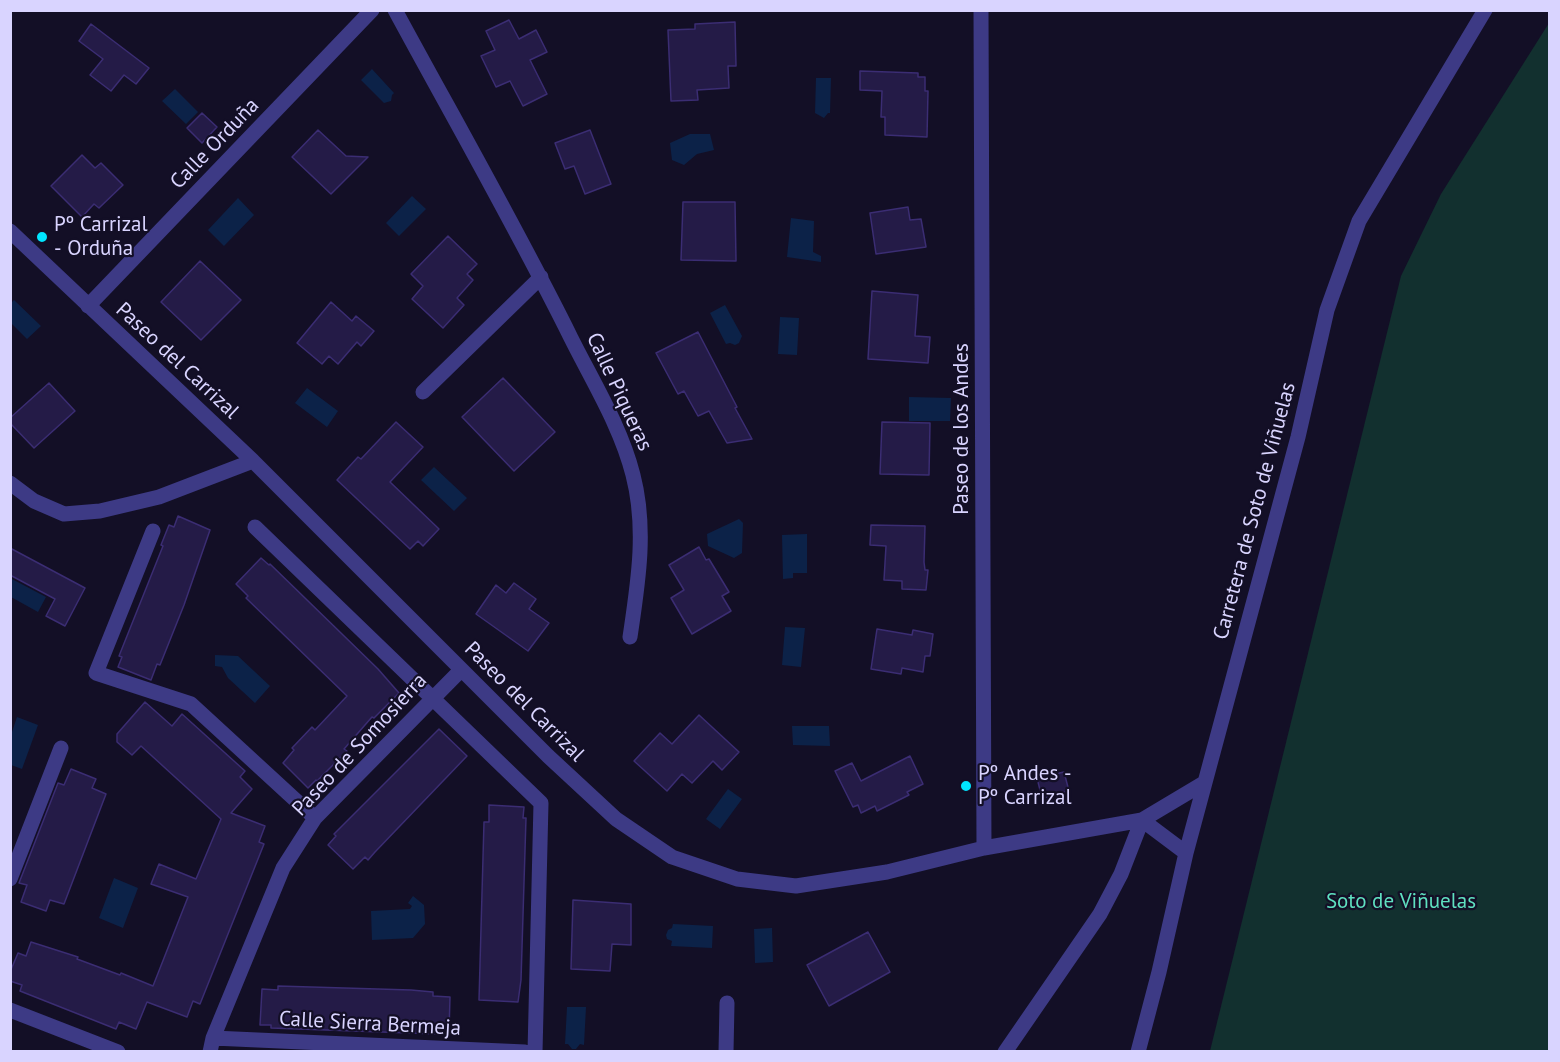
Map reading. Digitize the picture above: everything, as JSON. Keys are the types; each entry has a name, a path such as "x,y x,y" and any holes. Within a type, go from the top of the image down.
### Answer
{"street":[{"name":"Calle Orduña","path":"88,306 372,10"},
{"name":"Calle Piqueras","path":"394,10 541,277 619,434 633,475 640,516 641,557 630,637"},
{"name":"Paseo de los Andes","path":"981,10 984,848"},
{"name":"Carretera de Soto de Viñuelas","path":"1138,1052 1186,853 1298,437 1328,310 1359,221 1485,10"},
{"name":"Paseo del Carrizal","path":"10,231 253,461 548,756 616,819 672,857 736,879 796,886 887,872 984,848 1142,820 1204,783"},
{"path":"423,392 541,277"},
{"path":"10,483 34,501 64,514 100,511 159,497 253,461"},
{"path":"255,527 541,803 535,1052"},
{"path":"153,531 96,673 190,704 315,818"},
{"name":"Paseo de Somosierra","path":"212,1045 283,868 315,818 461,670"},
{"path":"10,879 62,748"},
{"path":"1005,1052 1100,914 1121,874 1142,820 1186,853"},
{"path":"726,1052 727,1003"},
{"path":"10,1010 118,1052"},
{"name":"Calle Sierra Bermeja","path":"212,1045 525,1052"}],"green space":[{"name":"Soto de Viñuelas","path":"1549,23 1549,1051 1210,1051 1401,276 1441,194"}],"water":[{"path":"372,69 394,93 391,101 384,103 361,80"},
{"path":"816,78 831,78 830,113 824,118 815,113"},
{"path":"175,89 198,112 186,124 162,101"},
{"path":"690,134 710,134 714,150 697,154 684,165 672,160 670,143"},
{"path":"412,196 426,209 399,236 386,223"},
{"path":"238,198 254,215 224,246 208,230"},
{"path":"791,218 814,221 813,252 821,256 821,262 787,257"},
{"path":"14,300 41,326 27,339 11,323 11,303"},
{"path":"725,305 742,336 739,343 735,345 726,344 710,313"},
{"path":"780,317 799,318 797,355 778,354"},
{"path":"307,388 338,411 327,427 295,403"},
{"path":"909,397 951,398 950,421 909,421"},
{"path":"434,467 467,498 454,511 421,480"},
{"path":"739,519 743,523 742,553 734,558 708,546 707,534"},
{"path":"807,534 807,573 793,573 793,578 783,579 782,535"},
{"path":"10,578 46,597 38,612 11,597"},
{"path":"785,627 805,628 801,667 782,665"},
{"path":"215,655 238,656 270,686 255,703 228,678 222,667 215,666"},
{"path":"17,717 38,725 22,769 11,765 11,735"},
{"path":"792,726 829,726 830,746 793,745"},
{"path":"728,789 742,799 720,829 706,819"},
{"path":"114,878 138,888 123,928 99,918"},
{"path":"413,896 424,905 425,924 413,938 372,940 371,911 410,909 412,906 408,903"},
{"path":"673,924 713,926 712,948 671,946 672,941 667,939 666,935"},
{"path":"772,928 773,962 755,963 754,929"},
{"path":"567,1007 586,1007 584,1045 580,1044 576,1049 565,1044"}],"building":[{"path":"509,20 519,39 536,30 547,52 530,60 547,94 523,106 510,81 496,87 481,56 495,50 486,31"},
{"path":"735,22 736,66 728,66 729,88 697,90 698,100 671,101 668,30 695,29 695,24"},
{"path":"91,24 149,68 136,84 124,75 111,91 90,75 103,59 79,41"},
{"path":"860,71 918,73 918,77 925,77 925,91 928,91 927,137 885,135 885,117 881,117 882,91 860,90"},
{"path":"202,113 217,127 202,143 187,128"},
{"path":"318,130 346,156 368,157 331,194 292,157"},
{"path":"590,130 611,184 585,194 574,166 565,169 555,143"},
{"path":"82,155 95,168 101,163 123,185 99,208 94,204 82,217 51,186"},
{"path":"683,202 735,202 736,261 681,260"},
{"path":"908,207 910,220 921,219 926,247 876,254 870,213"},
{"path":"448,236 477,264 467,274 473,280 457,298 464,305 443,328 412,299 423,286 411,274"},
{"path":"200,261 241,300 201,340 161,302"},
{"path":"872,291 918,295 915,336 930,337 928,363 868,359"},
{"path":"331,302 352,321 356,316 374,331 361,346 357,342 338,364 329,356 322,364 297,343"},
{"path":"698,332 752,439 727,443 709,411 698,416 684,391 678,394 656,353"},
{"path":"503,378 555,432 514,471 462,417"},
{"path":"49,383 75,411 34,448 10,423 10,418"},
{"path":"396,422 423,447 390,482 439,529 423,546 418,541 410,549 337,480 358,457 361,459"},
{"path":"882,422 930,423 929,475 880,474"},
{"path":"178,516 210,530 184,605 160,665 157,664 151,680 118,667 122,657 119,656 163,546 161,545 169,525 174,527"},
{"path":"871,525 925,526 924,562 925,570 928,570 926,590 902,589 902,581 884,580 886,546 870,545"},
{"path":"699,547 729,592 722,596 731,611 692,634 671,598 684,590 669,565"},
{"path":"10,548 85,588 65,626 46,616 55,599 10,575"},
{"path":"261,558 270,564 378,669 399,693 374,718 372,717 344,749 347,751 308,788 283,763 294,750 292,748 312,727 315,730 347,696 246,598 248,596 236,584"},
{"path":"514,583 536,599 529,609 549,623 528,651 476,614 496,585 506,593"},
{"path":"877,629 912,635 913,630 933,634 930,656 925,656 923,672 902,668 901,674 871,669"},
{"path":"145,702 172,726 182,714 245,771 240,777 252,789 231,813 265,826 259,842 264,844 200,1004 193,1001 187,1017 147,1002 136,1029 119,1022 116,1029 20,991 22,985 10,981 10,972 18,953 26,956 31,942 78,957 77,959 153,986 188,897 151,884 159,864 196,879 221,819 141,746 132,755 117,742 117,734"},
{"path":"699,715 739,752 722,770 713,761 692,783 682,774 667,791 634,761 660,733 672,744"},
{"path":"439,729 467,756 368,860 365,857 353,869 328,845 336,836 334,834"},
{"path":"910,756 923,784 907,792 909,795 877,811 875,806 861,813 858,805 853,807 835,771 852,763 861,781"},
{"path":"71,769 96,779 92,788 106,794 64,904 50,900 46,911 21,902 27,885 19,883 58,783 64,785"},
{"path":"1064,772 1069,791 1042,798 1037,778"},
{"path":"489,805 524,807 523,818 526,818 521,980 518,1002 479,1000 484,822 489,822"},
{"path":"573,900 631,904 631,945 612,944 610,971 571,969"},
{"path":"868,932 890,972 829,1006 807,965"},
{"path":"278,986 433,992 433,996 450,997 449,1032 438,1031 438,1034 271,1028 271,1025 260,1025 262,989 278,990"}],"place":[{"name":"Pº Carrizal - Orduña","path":"42,237"},
{"name":"Pº Andes - Pº Carrizal","path":"966,786"}]}
